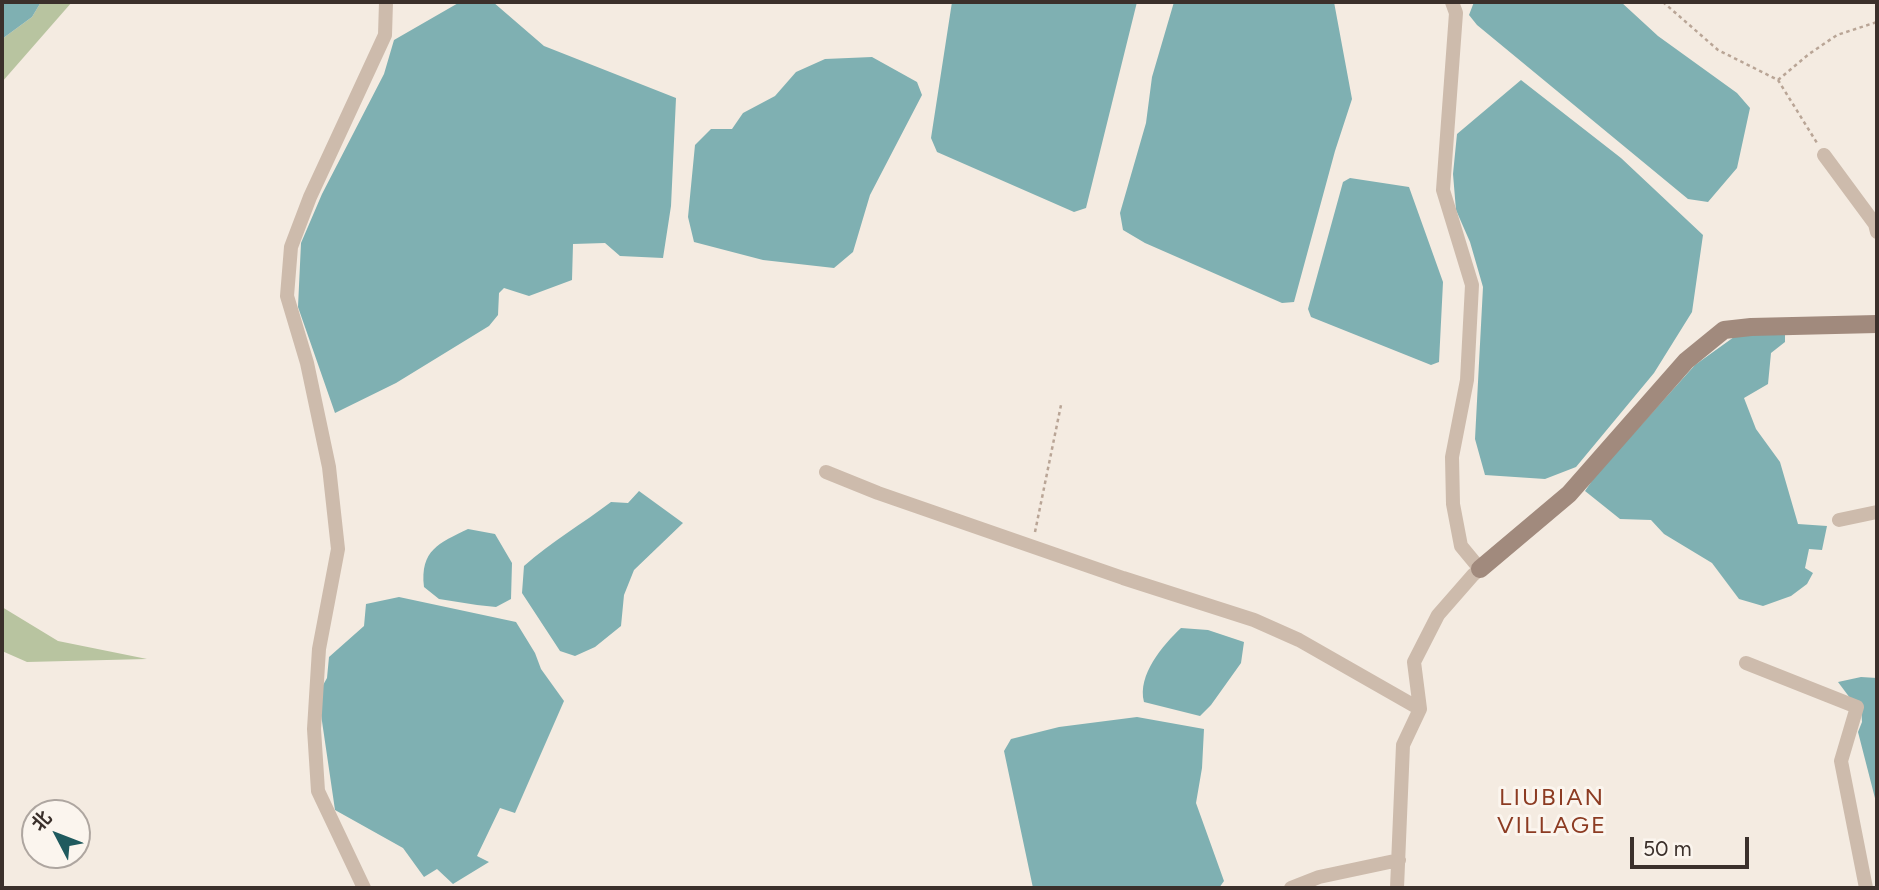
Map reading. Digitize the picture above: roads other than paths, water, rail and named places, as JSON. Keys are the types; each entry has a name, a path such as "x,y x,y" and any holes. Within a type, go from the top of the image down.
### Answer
{"street":[{"path":"364,888 318,790 314,729 319,649 338,549 329,467 307,363 287,296 291,247 310,197 384,35 386,2"},
{"path":"1452,2 1456,13 1443,190 1472,285 1467,380 1452,457 1453,504 1461,546 1480,569"},
{"path":"1824,155 1875,224 1877,232"},
{"path":"1397,888 1403,745 1420,709 1414,662 1438,615 1480,569 1569,494 1686,361 1724,330 1877,324"},
{"path":"826,472 878,493 1254,620 1299,640 1420,709"},
{"path":"1839,520 1877,512"},
{"path":"1746,663 1857,708 1841,761 1867,888"},
{"path":"1291,888 1319,877 1399,860"}],"water":[{"path":"2,2 41,2 32,17 2,39"},
{"path":"460,2 493,2 544,46 676,98 671,206 663,258 620,256 605,243 573,244 572,280 529,296 504,288 499,293 498,315 489,326 396,383 335,413 298,307 301,243 322,194 384,74 394,40"},
{"path":"952,2 1137,2 1086,208 1074,212 937,152 931,138"},
{"path":"1174,2 1334,2 1352,99 1294,302 1282,303 1145,243 1123,230 1120,213 1146,123 1152,77"},
{"path":"1474,2 1621,2 1658,36 1737,93 1750,108 1737,168 1708,202 1688,199 1477,25 1469,15"},
{"path":"872,57 917,82 922,95 870,195 853,252 834,268 763,260 694,242 688,217 695,145 711,129 732,129 743,113 775,96 796,72 825,59"},
{"path":"1521,80 1621,158 1703,235 1692,312 1654,373 1576,467 1545,479 1485,475 1475,439 1483,287 1470,242 1456,210 1453,174 1457,134"},
{"path":"1350,178 1409,187 1443,282 1439,362 1431,365 1311,317 1308,309 1343,182"},
{"path":"1785,332 1785,342 1771,353 1768,384 1744,398 1756,429 1780,462 1798,524 1827,526 1822,550 1809,549 1805,568 1813,573 1807,584 1791,596 1763,606 1739,599 1712,563 1664,534 1651,520 1620,519 1585,491 1596,475 1695,365 1734,337"},
{"path":"639,491 683,523 634,570 624,595 621,626 595,647 575,656 560,651 522,593 524,566 611,502 628,503"},
{"path":"468,529 495,534 512,563 511,599 496,607 439,599 424,587 425,564 434,549"},
{"path":"399,597 516,622 535,653 541,669 564,701 515,813 500,808 477,856 489,862 453,884 437,869 424,877 403,848 335,810 318,694 327,678 329,657 364,626 366,604"},
{"path":"1181,628 1208,630 1244,642 1241,663 1200,716 1144,702 1144,681 1153,661"},
{"path":"1861,677 1877,678 1877,806 1858,732 1862,722 1861,703 1850,698 1838,682"},
{"path":"1137,717 1204,729 1202,768 1196,803 1224,881 1219,888 1033,888 1004,751 1011,739 1059,727"}],"district":[{"name":"LIUBIAN VILLAGE","path":"1552,812"}]}
